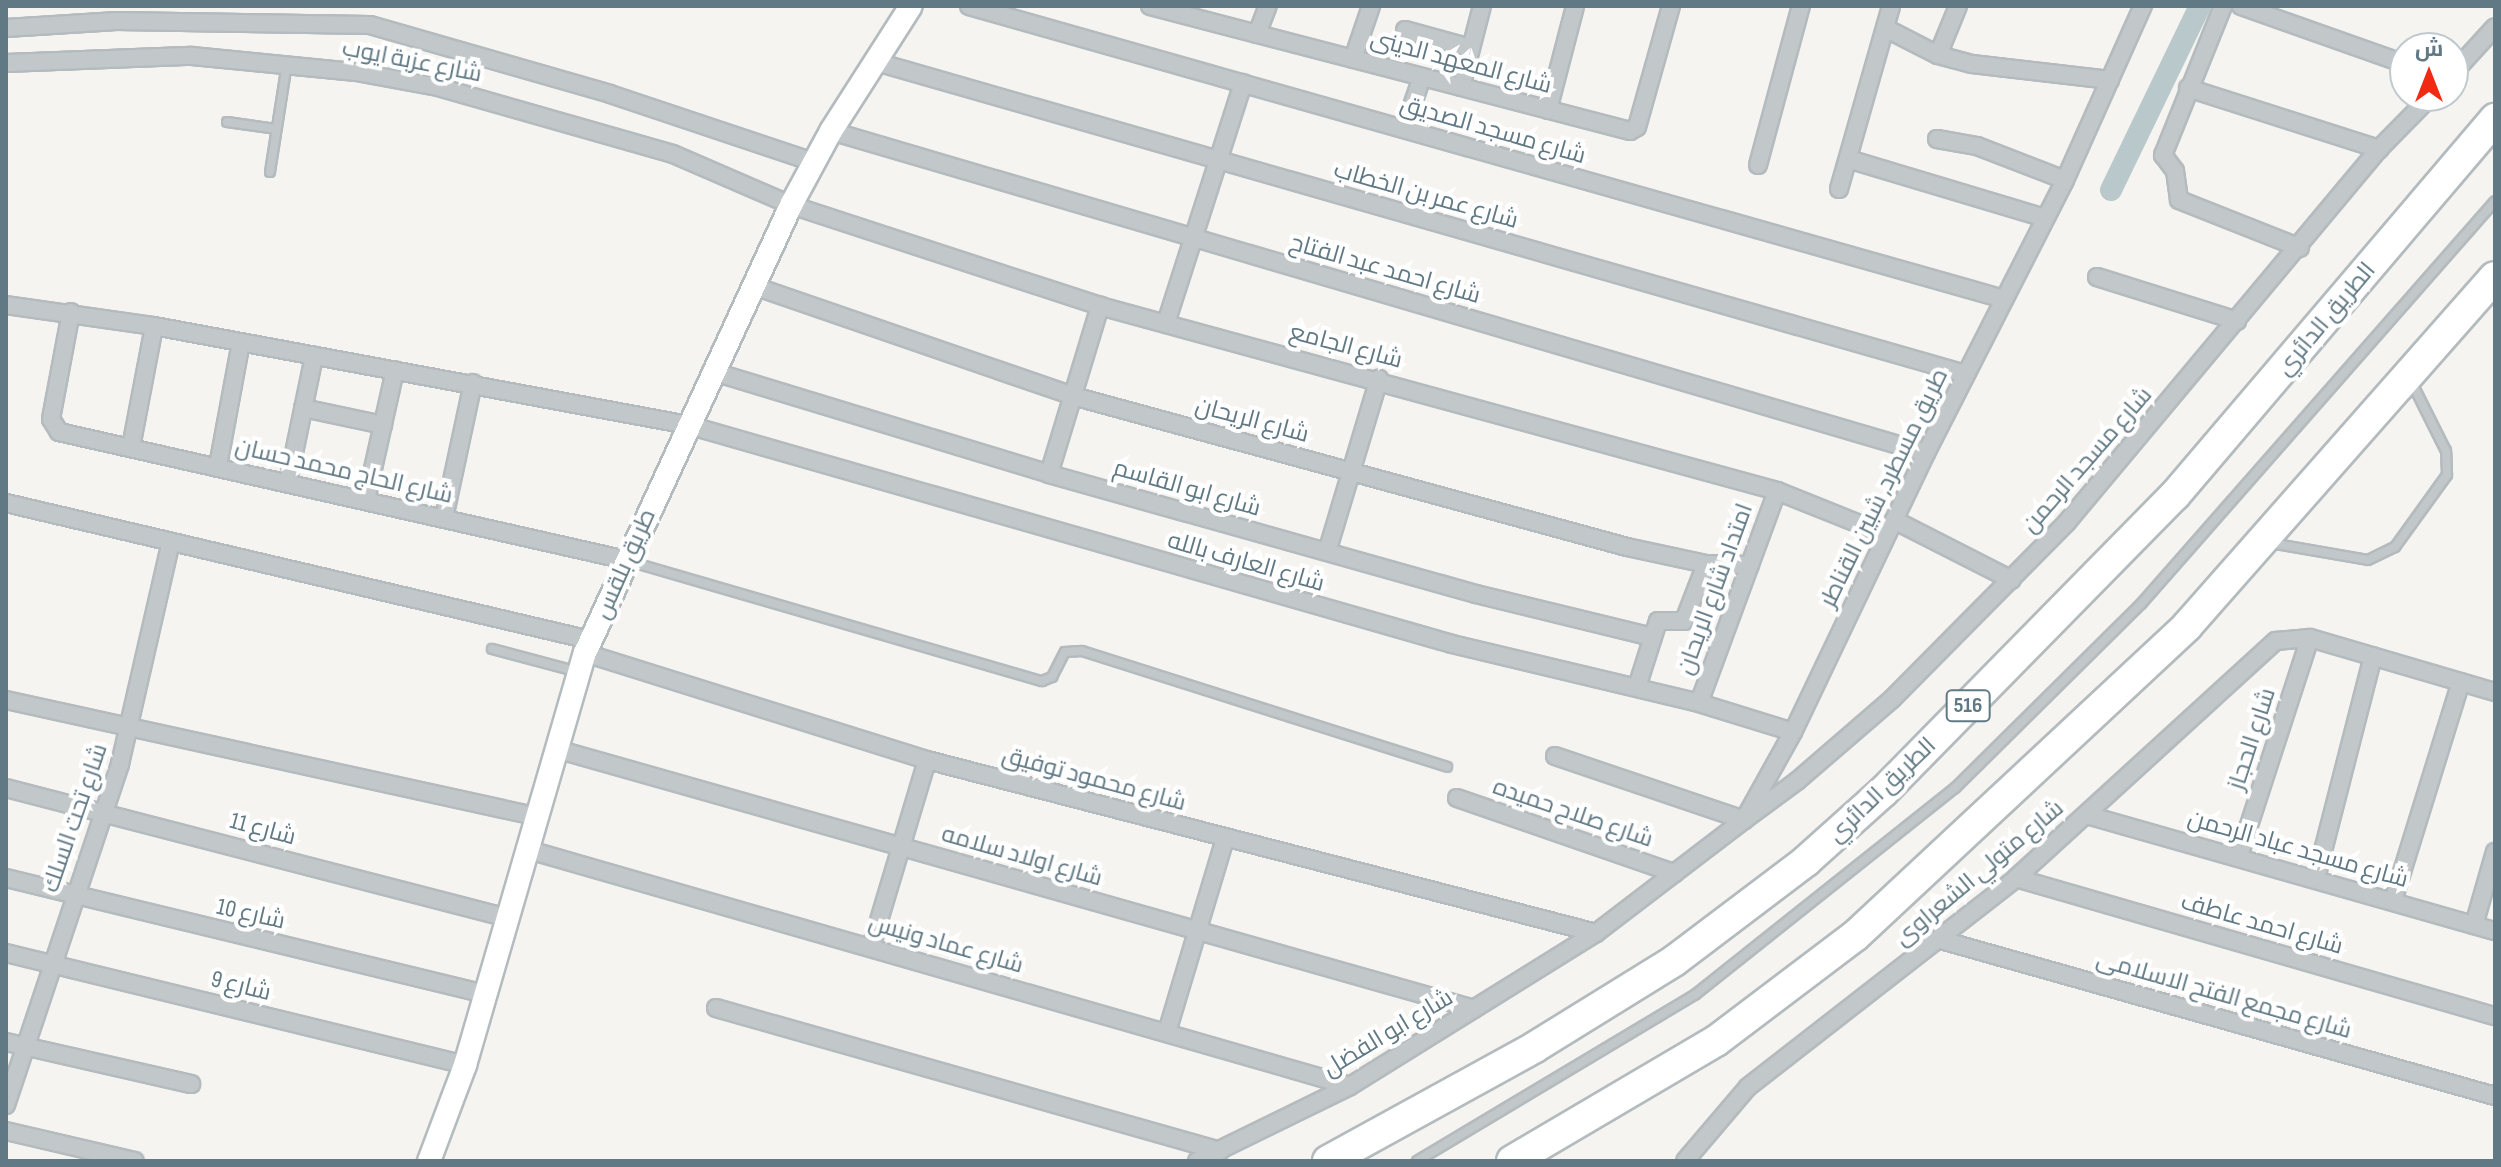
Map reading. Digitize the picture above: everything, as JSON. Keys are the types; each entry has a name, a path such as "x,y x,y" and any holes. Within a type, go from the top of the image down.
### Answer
{"highway":[{"name":"الطريق الدائري","path":"1328,1161 1535,1047 1674,961 1742,914 1828,842 2175,495 2495,119"},
{"path":"1512,1161 1716,1041 1855,936 2187,626 2265,542 2495,277"}],"main road":[{"name":"طريق بلقس","path":"429,1161 465,1065 585,655 711,371 791,205 873,61 911,6"}],"street":[{"name":"شارع مسجد الصديق","path":"969,6 2004,299"},
{"path":"1257,34 1268,6"},
{"path":"1353,59 1371,6"},
{"path":"1461,87 1482,6"},
{"path":"1548,110 1575,6"},
{"name":"شارع المعهد الدينى","path":"1161,7 1636,131 1671,6"},
{"path":"1758,165 1801,6"},
{"path":"1839,189 1891,6"},
{"path":"1938,55 1958,6"},
{"name":"طريق مسطرد, شبين القناطر","path":"1596,933 1744,820 1793,732 1926,453 2065,180 2143,6"},
{"path":"2223,6 2165,146 2167,161 2175,171 2179,200 2300,248"},
{"path":"2241,6 2389,58"},
{"path":"6,28 117,21 370,25 610,94 813,162"},
{"path":"2469,55 2495,27"},
{"path":"1885,28 1938,55 2110,80"},
{"path":"1405,30 1471,48"},
{"name":"شارع عزبة ايوب","path":"6,63 192,56 287,63 438,87 673,154 791,205"},
{"name":"شارع عمر بن الخطاب","path":"873,61 1965,374"},
{"path":"1404,129 1422,77"},
{"path":"1166,323 1243,83"},
{"path":"2188,88 2379,149"},
{"name":"شارع مسجد الرحمن","path":"1744,820 1851,737 2012,580 2300,248 2379,149 2415,112"},
{"name":"شارع احمد عبد الفتاح","path":"831,131 1926,453"},
{"path":"1937,139 1977,146 2065,180"},
{"path":"1848,159 2045,218"},
{"name":"شارع الجامع","path":"791,205 1100,306 1379,379 1777,491 1891,527 2012,580"},
{"path":"2097,277 2237,321"},
{"name":"شارع الريحان","path":"751,285 1073,396 1706,564 1750,565"},
{"name":"شارع العارف بالله","path":"6,305 154,326 688,425 1436,640 1637,687 1793,732"},
{"path":"1049,474 1100,306"},
{"name":"شارع الحاج محمد حسان","path":"71,312 52,427 626,560"},
{"path":"131,447 154,326"},
{"path":"218,466 241,342"},
{"path":"288,482 314,356"},
{"path":"366,500 395,370"},
{"name":"شارع ابو القاسم","path":"711,371 1049,474 1327,552 1653,637"},
{"path":"1327,552 1379,379"},
{"path":"444,518 473,383"},
{"path":"303,408 383,425"},
{"name":"امتداد شارع الريحان","path":"1699,703 1777,491"},
{"path":"6,503 171,542 585,655"},
{"name":"شارع تحت السلك","path":"6,1105 131,728 171,542"},
{"path":"1637,687 1660,619 1684,621 1706,564"},
{"name":"شارع متولي الشعراوى","path":"1685,1161 1748,1087 1941,940 2016,878 2266,648 2287,636 2310,638"},
{"path":"2310,638 2495,692"},
{"name":"شارع الحجاز","path":"2239,856 2310,638"},
{"name":"شارع محمود توفيق","path":"585,655 927,760 1596,933"},
{"path":"2316,878 2373,656"},
{"path":"2393,901 2461,682"},
{"path":"6,700 539,817"},
{"name":"شارع اولاد سلامه","path":"556,749 1474,1009"},
{"path":"1555,756 1744,820"},
{"path":"871,947 927,760"},
{"name":"شارع 11","path":"6,788 508,918"},
{"name":"شارع صلاح حميده","path":"1457,798 1674,873"},
{"name":"شارع مسجد عباد الرحمن","path":"2087,815 2495,931"},
{"path":"1167,1032 1225,839"},
{"name":"شارع عماد ونيس","path":"529,850 1350,1086"},
{"path":"2474,925 2495,852"},
{"name":"شارع 10","path":"6,878 485,994"},
{"name":"شارع احمد عاطف","path":"2016,878 2495,1016"},
{"name":"شارع ابو الفضل","path":"1197,1161 1350,1086 1596,933"},
{"name":"شارع مجمع الفتح الاسلامى","path":"1941,940 2495,1096"},
{"name":"شارع 9","path":"6,953 465,1065"},
{"path":"716,1008 1220,1151"},
{"path":"6,1042 191,1084"},
{"path":"6,1131 135,1161"}],"lane":[{"path":"270,172 287,63"},
{"path":"227,122 276,129"},
{"path":"1417,1161 1696,994 1955,788 2141,604 2495,201"},
{"path":"2265,542 2368,560 2395,547 2447,475 2446,451 2409,377"},
{"path":"626,560 1042,681 1052,677 1065,652 1082,651 1447,767"},
{"path":"492,649 585,655"}],"waterway":[{"path":"2111,190 2200,6"}]}
